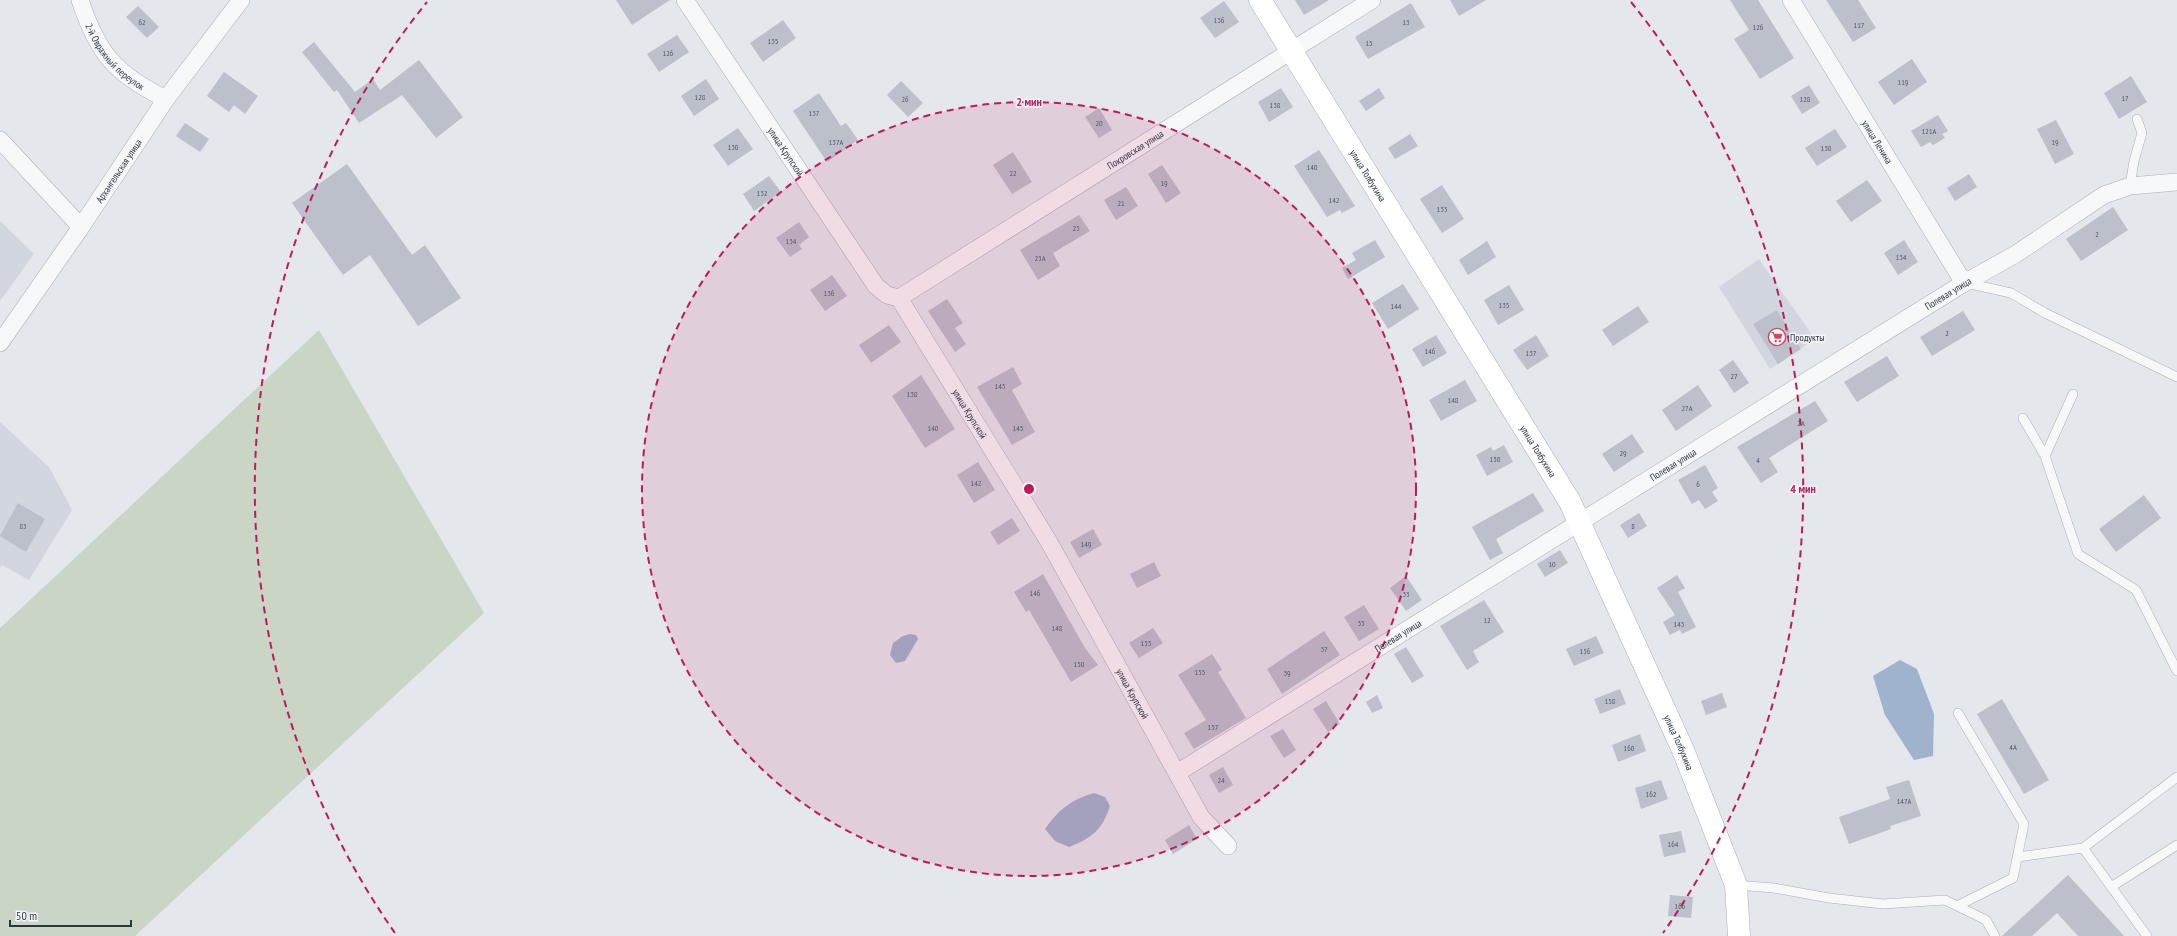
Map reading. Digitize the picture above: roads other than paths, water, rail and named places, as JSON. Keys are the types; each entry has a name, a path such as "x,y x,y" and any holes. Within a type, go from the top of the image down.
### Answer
{"main road":[{"name":"улица Толбухина","path":"1260,0 1566,495 1683,750 1736,885 1739,936"}],"street":[{"name":"2-й Овражный переулок","path":"80,0 90,31 113,64 140,86 166,99"},
{"name":"Архангельская улица","path":"0,344 81,227 166,99 241,0"},
{"name":"улица Крупской","path":"686,0 876,286 887,295 898,298 1049,542 1201,817 1228,846"},
{"name":"Покровская улица","path":"898,298 1372,0"},
{"name":"улица Ленина","path":"1791,0 1964,283"},
{"path":"0,140 81,227"},
{"name":"Полевая улица","path":"1177,773 1579,521 1964,283 2016,254 2104,195 2130,186 2177,182"}],"lane":[{"path":"2130,186 2134,161 2142,133 2137,119"},
{"path":"1964,283 2010,293 2045,313 2177,377"},
{"path":"2045,456 2073,394"},
{"path":"2023,418 2045,456 2078,554 2136,590 2177,671"},
{"path":"1957,906 2013,878 2024,824 1958,713"},
{"path":"2017,857 2083,848 2177,777"},
{"path":"2111,887 2177,845"},
{"path":"2083,848 2147,936"},
{"path":"1736,885 1774,888 1829,898 1875,903 1945,900 1986,920 1996,936"}],"water":[{"path":"910,634 916,635 918,639 905,661 896,663 890,655 893,643 903,636"},
{"path":"1900,660 1917,669 1934,714 1933,756 1914,760 1885,715 1873,676"},
{"path":"1094,793 1105,797 1110,806 1100,827 1084,840 1069,847 1055,841 1045,829 1050,822 1060,811 1072,802"}],"place":[{"name":"Продукты","path":"1777,337"}]}
